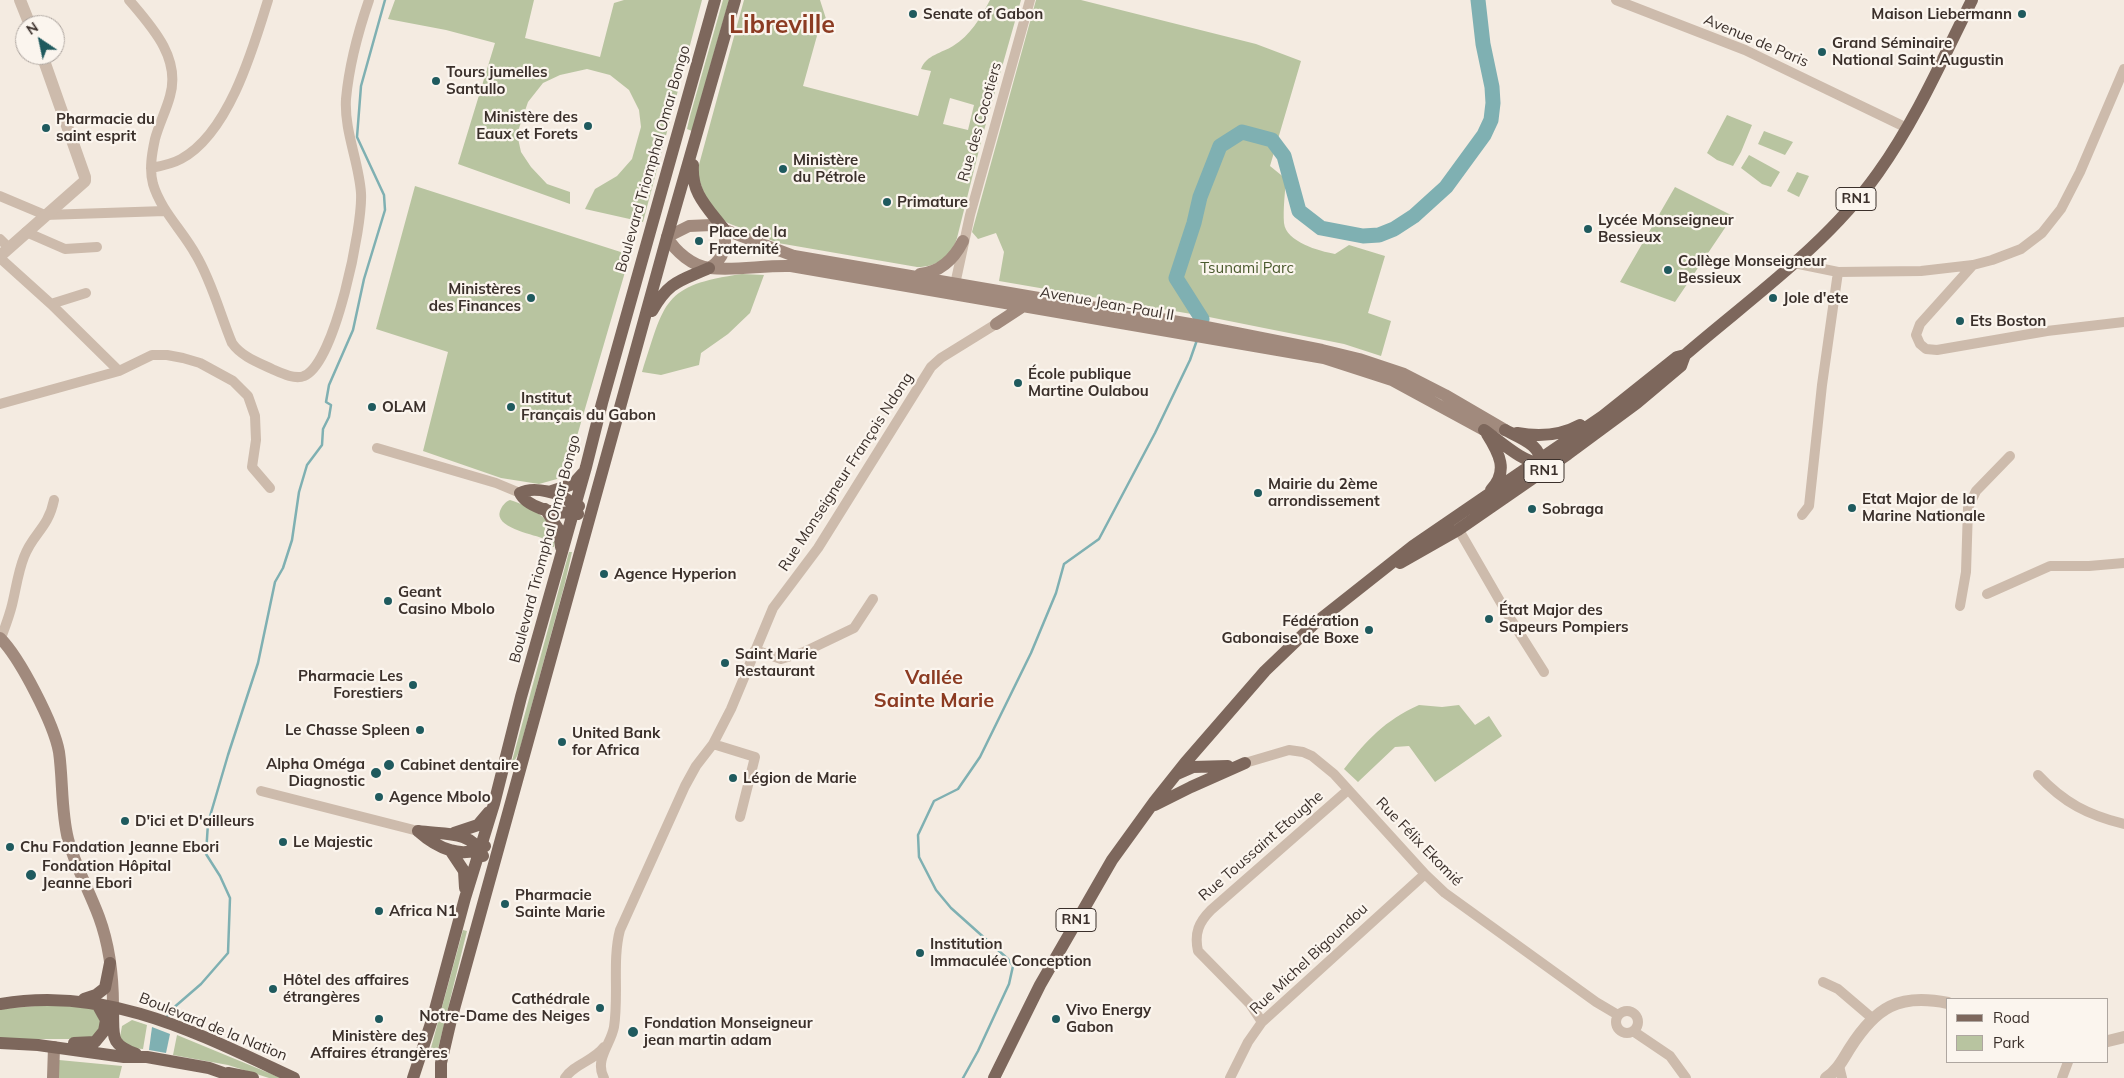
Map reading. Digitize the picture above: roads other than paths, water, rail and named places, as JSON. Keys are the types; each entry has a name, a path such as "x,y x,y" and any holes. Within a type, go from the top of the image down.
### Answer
{"main road":[{"name":"Boulevard Triomphal Omar Bongo","path":"413,1078 494,804 615,356 715,0"},
{"path":"441,1078 441,1063 458,997 667,237 735,0"},
{"name":"RN1","path":"1459,524 1479,502 1540,462 1634,392 1677,357 1685,355 1794,262 1840,217 1867,187 1889,158 1908,128 1972,0"},
{"path":"685,110 682,145 663,221 667,237 675,248 687,258 709,268"},
{"path":"640,339 655,305 671,285 680,279 709,268 717,263 724,252 723,228 706,208 696,191 692,175 694,146"},
{"name":"Avenue Jean-Paul II","path":"667,237 685,228 698,225 712,225 794,256 909,275 992,300 1322,350 1359,359 1392,370 1445,395 1505,430"},
{"path":"615,356 629,329 650,258 656,247 667,237"},
{"path":"909,275 932,272 945,265 953,258 963,241"},
{"name":"Avenue Jean-Paul II","path":"709,268 791,266 954,288 1199,331 1304,354 1360,369 1400,384 1484,430"},
{"path":"992,300 998,304 1001,310 996,324"},
{"path":"996,324 1025,305"},
{"name":"RN1","path":"994,1078 1040,985 1112,860 1150,808 1250,687 1289,647 1332,610 1384,570 1418,554 1620,415 1681,366 1685,355"},
{"path":"1505,430 1538,436 1564,432 1634,392"},
{"path":"1484,430 1524,459 1540,462 1559,457 1620,415"},
{"path":"566,605 580,524 575,508 567,500 546,492 530,490 520,494 526,502 545,509 565,512 575,508 589,496 603,451 617,423"},
{"path":"1479,502 1498,482 1502,468 1498,452 1484,430"},
{"path":"1459,524 1474,516 1537,471 1540,462 1535,448 1505,430"},
{"path":"546,492 573,484 586,467"},
{"path":"545,509 555,521 560,533 560,558"},
{"path":"1,638 25,676 55,738 62,778 68,838 81,878 102,926 110,963 115,1040 120,1047 146,1057"},
{"path":"1209,735 1206,753 1218,772"},
{"path":"418,832 429,840 450,850 470,853 481,849 490,842 496,832 514,770 528,743"},
{"path":"1150,808 1218,772 1245,763"},
{"path":"1183,769 1192,778 1205,780 1218,772"},
{"path":"452,834 478,826 494,804"},
{"path":"418,832 452,834 472,841 481,849 485,861 485,872 465,954 458,997"},
{"path":"450,850 460,863 465,874 465,898"},
{"path":"81,1000 104,990 110,963"},
{"path":"0,999 36,998"},
{"name":"Boulevard de la Nation","path":"0,1004 36,998 81,1000 113,1006 177,1027 294,1078"},
{"path":"2,1043 31,1041 79,1044 95,1042 104,1032 106,1020 96,1002"},
{"path":"114,1028 125,1017 146,1016"},
{"path":"2,1043 54,1047 124,1057 146,1057 172,1061 237,1078"},
{"path":"53,1078 54,1047"},
{"path":"421,1056 441,1063"},
{"path":"223,1073 234,1072 253,1078"}],"street":[{"path":"20,0 26,15"},
{"path":"129,0 158,34 167,53 173,73 171,95 158,127 152,150 154,186 165,211 197,256 230,338 237,350 275,370 298,378 306,376 314,369 327,344 349,276 357,238 361,192 349,130 346,102 359,32 368,0"},
{"path":"152,168 182,158 197,147 219,122 245,66 268,0"},
{"name":"Rue des Cocotiers","path":"954,288 963,241 1030,0"},
{"name":"Avenue de Paris","path":"1617,0 1745,50 1908,128"},
{"path":"46,65 86,177 81,185 2,250 51,304 120,371"},
{"path":"1794,262 1838,272 1921,271 1973,266 2021,248 2042,232 2061,209 2080,172 2124,69"},
{"path":"0,196 45,215 165,211"},
{"path":"26,232 65,249 97,247"},
{"path":"1973,266 1920,324 1916,335 1920,344 1926,349 1937,350 2047,331 2124,322"},
{"path":"1802,515 1809,506 1821,394 1838,272"},
{"path":"51,304 86,294"},
{"name":"Rue Monseigneur François Ndong","path":"604,1078 600,1064 614,1029 617,988 617,941 620,930 685,786 696,766 714,744 731,709 773,608 818,548 931,367 941,358 996,324"},
{"path":"0,404 120,371 152,355 167,355 200,363 233,381 248,396 253,408 256,440 252,467 270,488"},
{"path":"377,448 496,483 520,494"},
{"path":"1960,606 1966,572 1968,508 1976,491 2010,456"},
{"path":"1,638 12,607 24,557 30,545 49,519 54,500"},
{"path":"1459,524 1544,672"},
{"path":"1987,594 2050,566 2090,566 2124,563"},
{"path":"755,650 780,659 804,652 854,628 873,599"},
{"path":"714,744 754,757 740,817"},
{"name":"Rue Félix Ekomié","path":"1245,763 1278,752 1296,750 1319,762 1348,790 1445,894 1596,1002 1618,1015"},
{"path":"2038,775 2058,794 2078,809 2124,824"},
{"name":"Rue Toussaint Etoughe","path":"1262,1022 1250,1004 1198,951 1196,941 1197,930 1202,920 1211,910 1348,790"},
{"path":"261,791 418,832"},
{"name":"Rue Michel Bigoundou","path":"1230,1078 1248,1042 1262,1022 1425,874"},
{"path":"1823,982 1838,989 1872,1018"},
{"path":"1826,1078 1840,1072 1858,1036 1872,1018 1888,1007 1923,1000 1946,1003"},
{"path":"1624,1011 1635,1014 1638,1025 1633,1031 1626,1033 1617,1028 1615,1022 1618,1015 1624,1011"},
{"path":"1633,1031 1670,1056 1686,1078"},
{"path":"2109,1041 2124,1038"},
{"path":"565,1078 571,1071 598,1054 609,1040"},
{"path":"2062,1078 2068,1063"}],"water":[{"path":"152,1027 170,1034 166,1053 149,1050"}],"waterway":[{"path":"167,1017 171,1010 201,984 228,953 230,898 220,876 206,854 208,823 258,663 275,582 283,568 292,540 299,492 307,465 322,445 323,429 329,417 331,405 326,402 329,385 353,330 364,279 385,210 384,195 357,137 361,86 385,0"},
{"path":"1202,319 1176,278 1194,223 1200,197 1220,146 1242,132 1272,140 1284,156 1299,211 1321,228 1363,236 1379,235 1394,229 1414,216 1446,187 1484,135 1491,120 1492,87 1483,44 1478,0"},
{"path":"963,1078 978,1051 1009,984 1013,966 1008,959 951,908 936,890 919,857 918,835 934,801 958,789 980,757 1031,653 1056,593 1064,564 1099,539 1155,433 1190,360 1197,340"}],"place":[{"name":"Senate of Gabon","path":"913,14"},
{"name":"Maison Liebermann","path":"2022,14"},
{"name":"Grand Séminaire National Saint Augustin","path":"1822,52"},
{"name":"Tours jumelles Santullo","path":"436,81"},
{"name":"Ministère des Eaux et Forets","path":"588,126"},
{"name":"Pharmacie du saint esprit","path":"46,128"},
{"name":"Ministère du Pétrole","path":"783,169"},
{"name":"Primature","path":"887,202"},
{"name":"Lycée Monseigneur Bessieux","path":"1588,229"},
{"name":"Place de la Fraternité","path":"699,241"},
{"name":"Collège Monseigneur Bessieux","path":"1668,270"},
{"name":"Ministères des Finances","path":"531,298"},
{"name":"Jole d'ete","path":"1773,298"},
{"name":"Ets Boston","path":"1960,321"},
{"name":"École publique Martine Oulabou","path":"1018,383"},
{"name":"OLAM","path":"372,407"},
{"name":"Institut Français du Gabon","path":"511,407"},
{"name":"Mairie du 2ème arrondissement","path":"1258,493"},
{"name":"Etat Major de la Marine Nationale","path":"1852,508"},
{"name":"Sobraga","path":"1532,509"},
{"name":"Agence Hyperion","path":"604,574"},
{"name":"Geant Casino Mbolo","path":"388,601"},
{"name":"État Major des Sapeurs Pompiers","path":"1489,619"},
{"name":"Fédération Gabonaise de Boxe","path":"1369,630"},
{"name":"Saint Marie Restaurant","path":"725,663"},
{"name":"Pharmacie Les Forestiers","path":"413,685"},
{"name":"Le Chasse Spleen","path":"420,730"},
{"name":"United Bank for Africa","path":"562,742"},
{"name":"Cabinet dentaire","path":"389,765"},
{"name":"Alpha Oméga Diagnostic","path":"376,773"},
{"name":"Légion de Marie","path":"733,778"},
{"name":"Agence Mbolo","path":"379,797"},
{"name":"D'ici et D'ailleurs","path":"125,821"},
{"name":"Le Majestic","path":"283,842"},
{"name":"Chu Fondation Jeanne Ebori","path":"10,847"},
{"name":"Fondation Hôpital Jeanne Ebori","path":"31,875"},
{"name":"Pharmacie Sainte Marie","path":"505,904"},
{"name":"Africa N1","path":"379,911"},
{"name":"Institution Immaculée Conception","path":"920,953"},
{"name":"Hôtel des affaires étrangères","path":"273,989"},
{"name":"Cathédrale Notre-Dame des Neiges","path":"600,1008"},
{"name":"Ministère des Affaires étrangères","path":"379,1019"},
{"name":"Vivo Energy Gabon","path":"1056,1019"},
{"name":"Fondation Monseigneur jean martin adam","path":"633,1032"}],"district":[{"name":"Libreville","path":"782,25"},
{"name":"Vallée Sainte Marie","path":"934,690"}],"park label":[{"name":"Tsunami Parc","path":"1247,268"}]}
